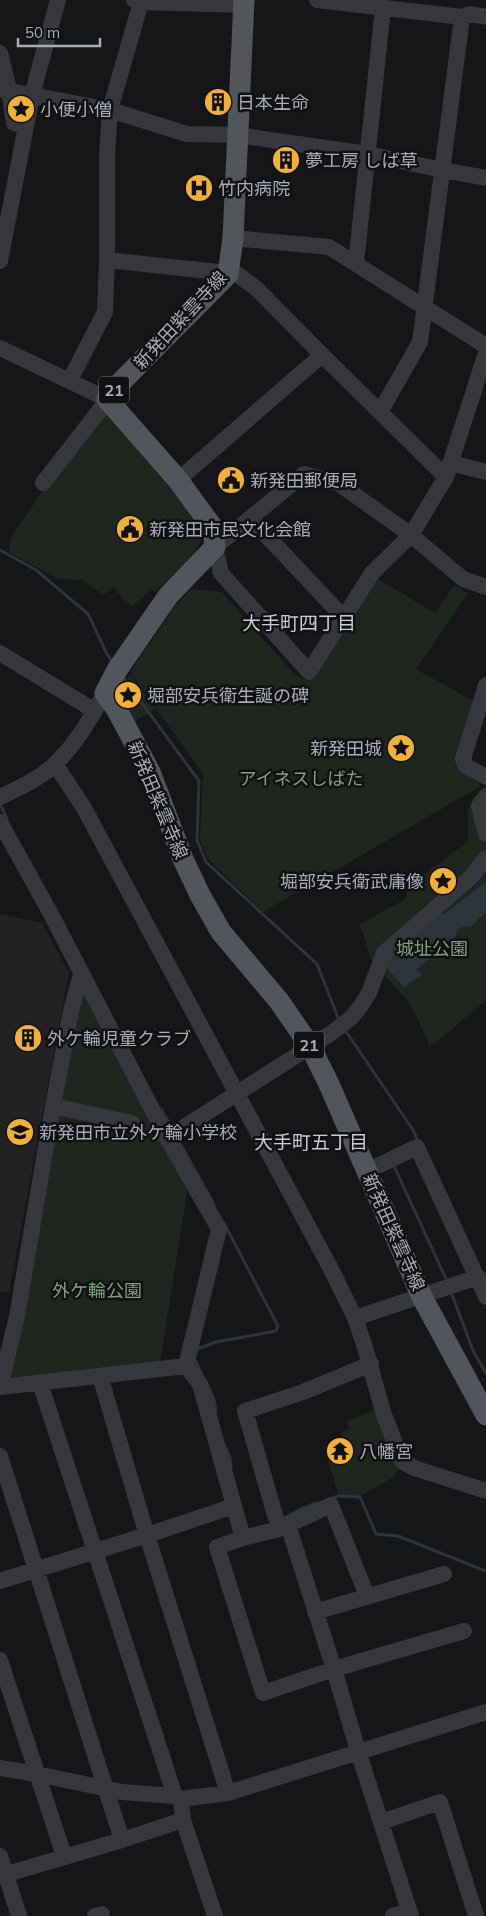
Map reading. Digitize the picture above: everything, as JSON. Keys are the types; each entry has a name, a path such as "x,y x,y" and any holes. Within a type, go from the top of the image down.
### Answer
{"main road":[{"name":"新発田紫雲寺線","path":"107,399 116,386 228,274 233,238 244,3"},
{"name":"21","path":"107,399 178,480 213,528 215,547"},
{"path":"100,702 117,670 168,596 215,547"},
{"name":"新発田紫雲寺線","path":"100,702 117,710 150,772 183,859 200,895 221,932 279,1001 310,1046 328,1082 422,1297 486,1415"}],"street":[{"path":"0,261 32,95 58,0"},
{"path":"318,0 383,8 472,12 442,170 420,342 380,412"},
{"path":"70,380 105,312 110,110 138,1 244,3"},
{"path":"356,264 383,8"},
{"path":"0,53 5,90 14,123 26,127"},
{"path":"5,90 110,110 187,134 238,135 368,154 486,178"},
{"path":"233,238 329,247 486,346"},
{"path":"107,260 238,274 257,289 380,412 449,470 486,472"},
{"path":"0,348 107,399 100,411 43,482"},
{"path":"486,353 449,470 411,535 372,573 309,672 221,573 215,547 304,474 338,483 411,535 463,579 486,587"},
{"path":"178,480 322,355"},
{"path":"250,518 344,618"},
{"path":"0,653 100,702 72,746 55,764 0,798"},
{"path":"486,688 480,728 463,759 466,766 486,777"},
{"path":"55,764 84,808 332,1271 355,1318 371,1364 384,1415 402,1461 414,1468 486,1491"},
{"path":"486,796 479,806 486,834"},
{"path":"0,822 167,1138 219,1229 186,1366"},
{"path":"167,1138 330,1034 351,1018 368,993 384,954 471,877 486,858"},
{"path":"81,974 71,1011 16,1316 0,1387 186,1366"},
{"path":"53,1106 132,1123"},
{"path":"367,1171 417,1147 486,1298"},
{"path":"355,1318 478,1277"},
{"path":"371,1364 302,1392 245,1411 284,1527 316,1612 410,1913 393,1916"},
{"path":"186,1366 200,1384 243,1538"},
{"path":"100,1376 147,1535 228,1793"},
{"path":"40,1382 178,1798 183,1820 215,1916"},
{"path":"0,1456 122,1840"},
{"path":"367,1596 331,1505 284,1527 217,1546 263,1693 334,1669 464,1631"},
{"path":"0,1581 234,1506"},
{"path":"316,1612 444,1574"},
{"path":"0,1660 64,1856"},
{"path":"0,1768 122,1792 178,1798 228,1793 486,1712"},
{"path":"381,1822 440,1802 476,1916"},
{"path":"3,1875 183,1820"},
{"path":"0,1856 3,1875 19,1916"}],"shaded area":[{"path":"486,882 486,912 470,927 462,927 457,931 454,938 417,969 422,975 404,987 385,966 390,956 439,913 444,914"},
{"name":"新発田市立外ケ輪小学校","path":"0,914 42,923 69,973 9,1293 0,1291"}],"green space":[{"path":"106,411 192,512 201,531 200,542 196,550 183,566 155,592 151,590 131,607 113,587 103,595 83,580 58,579 9,552 10,539 46,486"},
{"name":"アイネスしばた","path":"373,576 435,613 454,585 468,593 416,669 475,702 457,766 481,786 263,912 208,859 200,840 203,774 130,672 175,606 191,589 222,592 295,675 308,681"},
{"path":"131,675 156,709 133,722 123,703 122,684"},
{"name":"城址公園","path":"474,796 486,796 486,1001 430,1047 407,1000 372,962 360,924 406,899 408,887 468,841 468,811"},
{"name":"外ケ輪公園","path":"83,991 188,1186 160,1364 3,1381"},
{"path":"383,1407 401,1465 394,1477 360,1496 339,1496 324,1447 343,1439 341,1433 349,1429 347,1421"}],"waterway":[{"path":"0,550 36,570 88,614 113,663"},
{"path":"122,676 199,781 197,840 206,862 317,964 339,1020"},
{"path":"0,804 7,819"},
{"path":"345,1030 413,1130 417,1139"},
{"path":"161,1109 172,1128"},
{"path":"177,1138 214,1204"},
{"path":"393,1164 447,1281"},
{"path":"197,1351 197,1349 216,1342 276,1331 278,1326 224,1223"},
{"path":"451,1292 474,1353 486,1373"},
{"path":"195,1360 202,1374"},
{"path":"207,1384 214,1399 216,1411"},
{"path":"226,1448 230,1457 231,1468"},
{"path":"330,1499 338,1496 360,1497 376,1534 398,1536 486,1571"},
{"path":"282,1519 317,1503"}],"place":[{"name":"日本生命","path":"218,102"},
{"name":"小便小僧","path":"21,109"},
{"name":"夢工房 しば草","path":"286,160"},
{"name":"竹内病院","path":"199,188"},
{"name":"新発田郵便局","path":"231,480"},
{"name":"新発田市民文化会館","path":"130,529"},
{"name":"堀部安兵衛生誕の碑","path":"128,695"},
{"name":"新発田城","path":"401,748"},
{"name":"堀部安兵衛武庸像","path":"443,881"},
{"name":"外ケ輪児童クラブ","path":"28,1038"},
{"name":"新発田市立外ケ輪小学校","path":"20,1132"},
{"name":"八幡宮","path":"340,1451"}],"district":[{"name":"大手町四丁目","path":"299,623"},
{"name":"大手町五丁目","path":"311,1142"}]}
